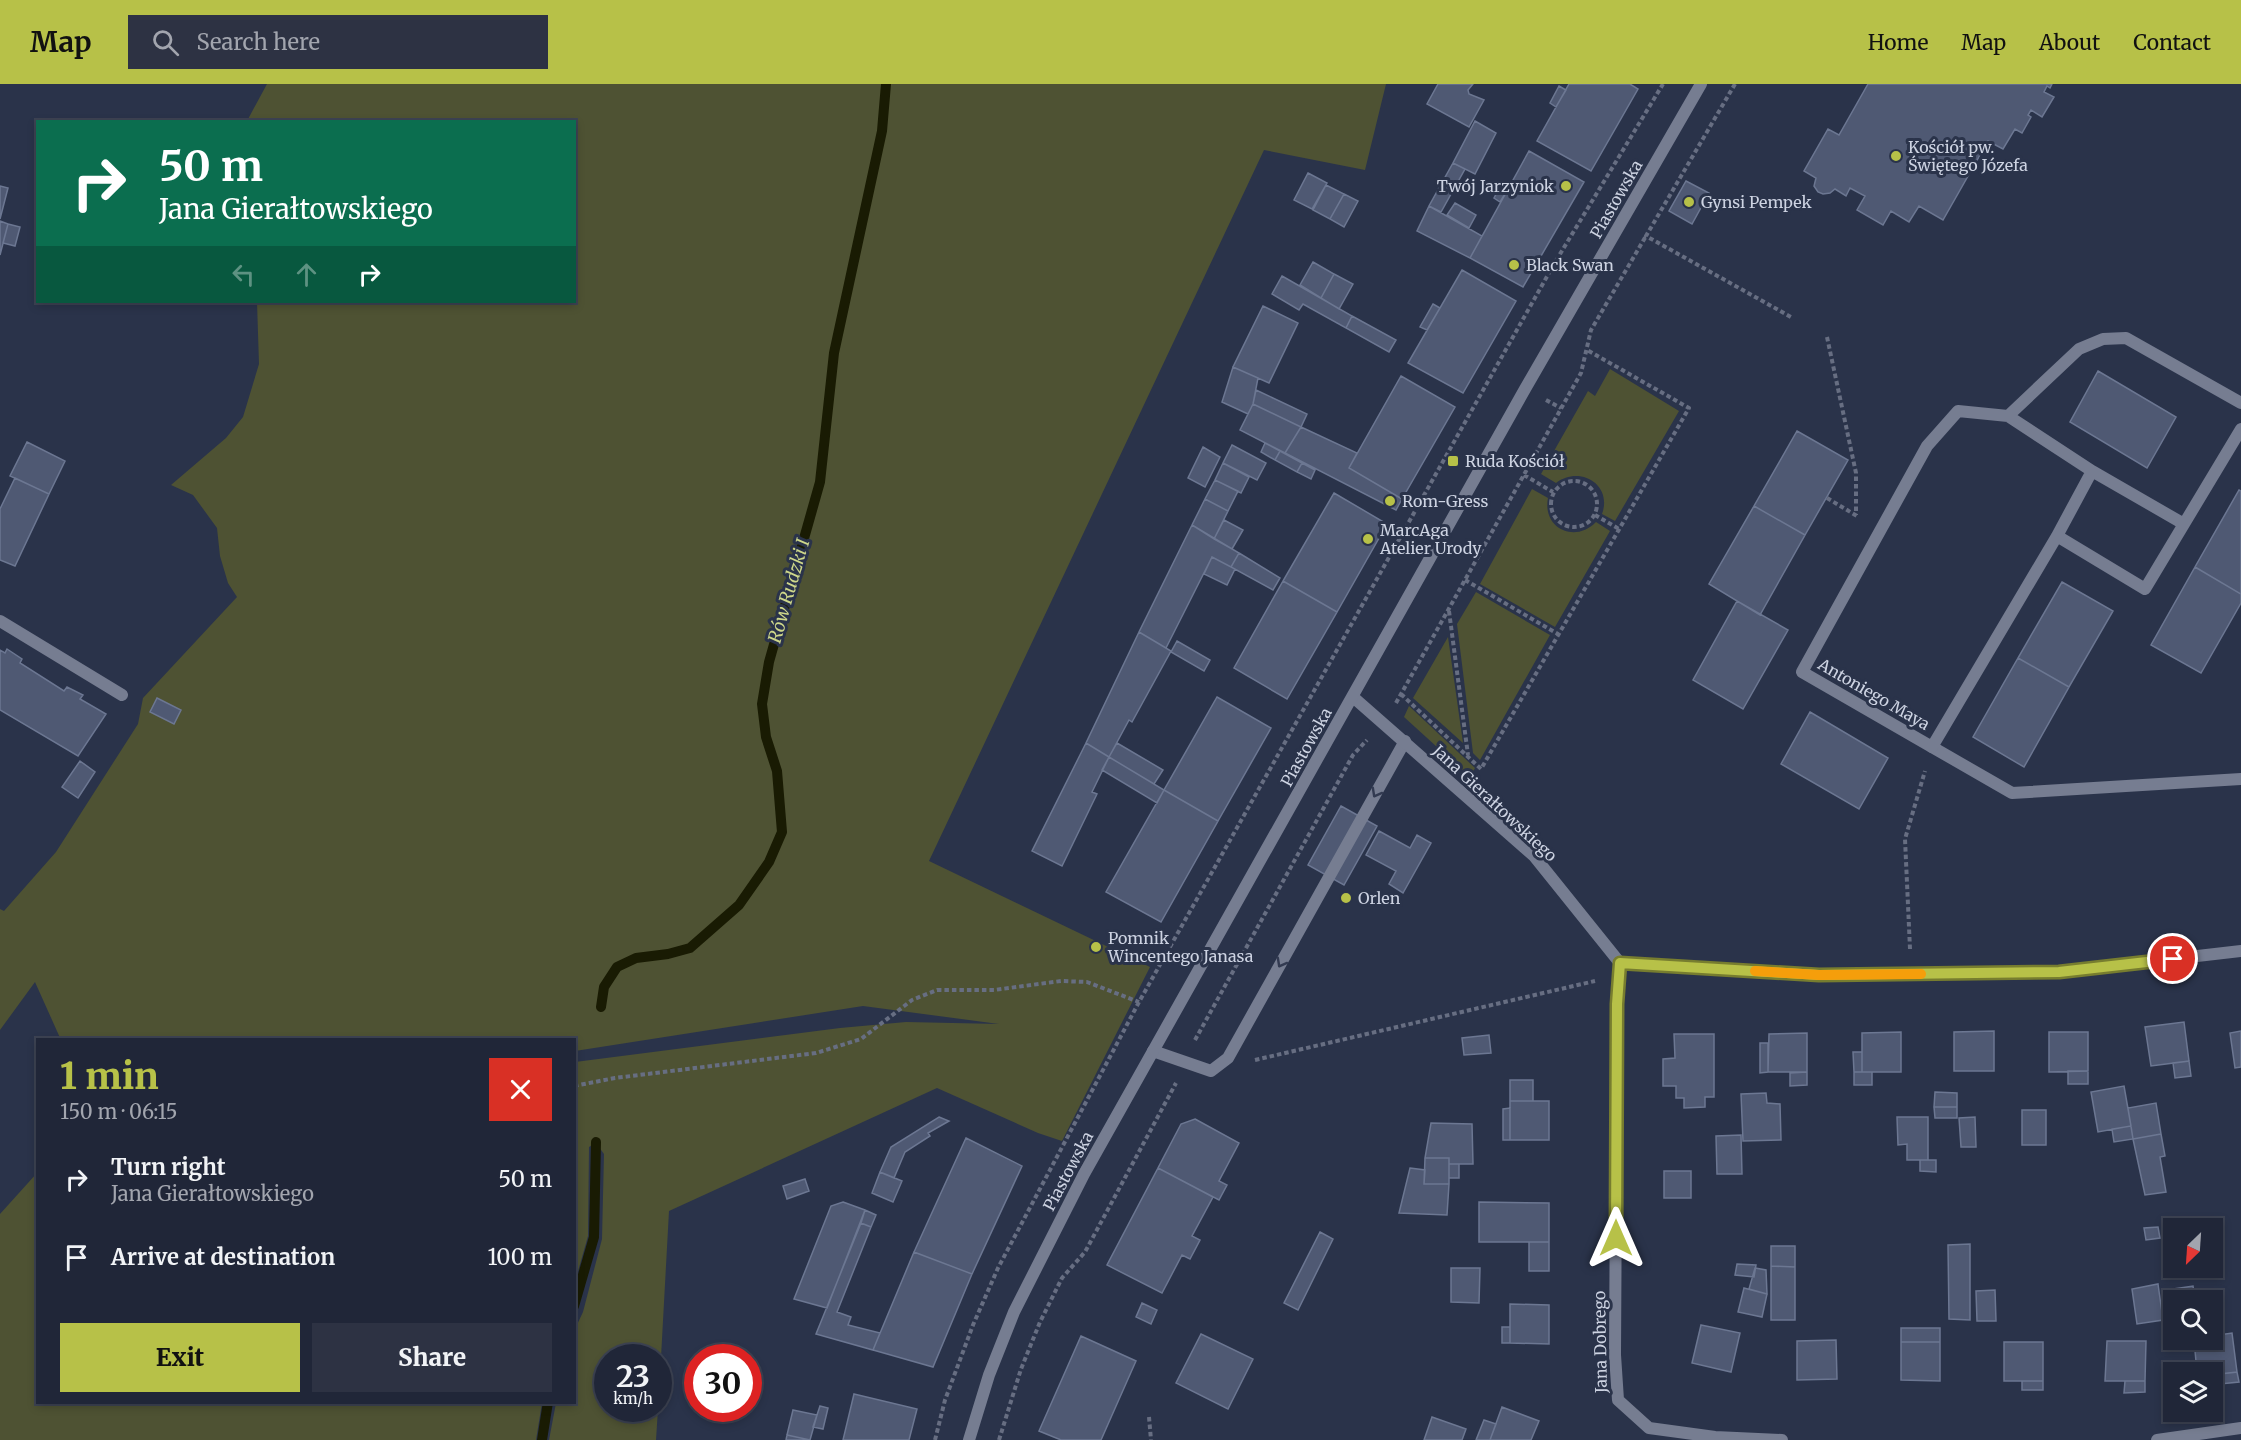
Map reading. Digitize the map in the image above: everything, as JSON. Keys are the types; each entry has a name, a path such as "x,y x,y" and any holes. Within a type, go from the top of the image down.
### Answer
{"street":[{"name":"Piastowska","path":"969,1440 989,1375 1014,1312 1084,1174 1520,399 1701,84"},
{"path":"2008,416 2079,349 2103,339 2126,338 2241,403"},
{"name":"Antoniego Maya","path":"2092,471 2057,536 1932,747 1802,672 1927,446 1958,411 2008,416 2092,471 2184,524"},
{"path":"2057,536 2145,589 2241,429"},
{"path":"0,621 122,694"},
{"name":"Jana Gierałtowskiego","path":"1353,697 1534,856 1620,963"},
{"path":"1153,1051 1211,1071 1228,1058 1405,741"},
{"path":"1932,747 2012,793 2241,779"},
{"path":"1620,963 1819,975 2059,972 2241,951"},
{"name":"Jana Dobrego","path":"1620,963 1617,1004 1615,1355 1618,1401 1649,1428 1715,1437 1782,1440"},
{"path":"2157,1440 2241,1428"}],"path":[{"path":"935,1440 945,1400 973,1325 998,1268 1139,1002 1554,264 1663,84"},
{"path":"999,1440 1021,1369 1040,1322 1062,1278 1084,1252 1175,1083 1199,1031 1353,755 1382,722 1401,694 1449,609 1581,373 1591,330 1735,84"},
{"path":"1647,236 1791,316"},
{"path":"1827,337 1856,473 1856,515"},
{"path":"1401,694 1481,769 1689,408 1587,350"},
{"path":"1524,475 1553,492"},
{"path":"1570,481 1581,481 1590,486 1596,495 1598,506 1595,515 1588,523 1578,527 1567,527 1558,522 1552,513 1550,502 1553,492 1560,485 1570,481"},
{"path":"1827,498 1880,529"},
{"path":"1595,515 1619,529"},
{"path":"1465,580 1558,634"},
{"path":"1449,609 1468,756"},
{"path":"1911,974 1905,839 1932,747"},
{"path":"1175,1083 1211,1071 1594,981 1620,963"},
{"path":"576,1086 615,1078 816,1053 838,1048 861,1039 912,1000 938,990 994,990 1061,981 1087,982 1139,1002"},
{"path":"1149,1418 1151,1440"}],"green space":[{"path":"267,84 1386,84 1365,170 1264,150 929,861 1150,967 1062,1141 1038,1133 937,1088 669,1211 662,1344 594,1344 594,1422 657,1422 656,1440 549,1440 556,1404 576,1404 576,1327 583,1312 602,1239 604,1154 596,1143 589,1147 588,1236 576,1278 576,1062 840,1028 906,1022 999,1024 863,1006 576,1051 576,1038 60,1038 35,982 0,1030 0,909 4,911 56,852 138,724 143,698 237,597 228,583 220,556 217,528 193,495 171,485 226,438 243,417 259,364 257,303 576,303 576,120 248,120"},
{"path":"1610,369 1679,411 1615,521 1602,514 1603,494 1592,481 1574,476 1556,483 1541,474 1588,391 1595,396"},
{"path":"1532,489 1548,498 1547,509 1550,518 1562,530 1579,532 1588,529 1596,522 1610,531 1555,627 1480,584"},
{"path":"1476,592 1550,635 1480,760 1473,753 1457,624"},
{"path":"1448,637 1463,743 1413,698"},
{"path":"1409,706 1475,768 1470,777 1404,717"},
{"path":"36,1174 36,1404 542,1404 536,1440 0,1440 0,1214"}],"building":[{"path":"1438,84 1473,84 1468,90 1469,94 1484,100 1469,127 1427,104"},
{"path":"1569,84 1630,84 1638,89 1591,171 1537,141"},
{"name":"Kościół pw. Świętego Józefa","path":"1868,84 2052,84 2050,88 2047,86 2044,92 2054,97 2042,117 2031,110 2028,115 2031,117 2022,133 2015,129 2003,149 1988,141 1943,220 1919,206 1909,222 1891,211 1883,225 1857,210 1865,196 1850,188 1846,196 1835,189 1830,193 1818,192 1814,186 1816,178 1804,171 1828,129 1839,135"},
{"path":"1559,86 1566,90 1556,107 1550,103"},
{"path":"1475,121 1496,133 1475,174 1453,163"},
{"path":"1529,151 1584,182 1523,287 1470,258"},
{"path":"1453,163 1465,169 1441,212 1429,206"},
{"path":"1308,173 1327,183 1312,209 1294,200"},
{"name":"Gynsi Pempek","path":"1686,181 1709,193 1692,224 1669,211"},
{"path":"1326,185 1344,194 1330,219 1313,210"},
{"path":"1501,185 1508,189 1500,202 1494,198"},
{"path":"0,186 8,188 0,219"},
{"path":"1344,194 1358,201 1344,227 1330,219"},
{"path":"1455,203 1476,215 1469,228 1447,215"},
{"path":"1429,206 1482,236 1470,258 1417,231"},
{"path":"0,221 8,224 0,255"},
{"path":"8,224 20,227 15,246 3,243"},
{"path":"1313,262 1334,274 1321,298 1300,285"},
{"path":"1462,270 1516,301 1463,393 1408,363"},
{"path":"1334,274 1353,284 1339,309 1321,298"},
{"path":"1282,276 1352,316 1346,328 1303,304 1299,310 1272,294"},
{"path":"1433,304 1440,308 1427,330 1420,327"},
{"path":"1263,306 1298,323 1269,383 1233,367"},
{"path":"1352,316 1396,340 1389,352 1346,328"},
{"path":"1233,367 1258,378 1253,404 1248,414 1222,402"},
{"path":"2098,371 2176,417 2147,468 2070,422"},
{"path":"1401,376 1455,407 1402,499 1349,468"},
{"path":"1256,390 1307,414 1301,427 1253,404"},
{"path":"1253,404 1301,427 1285,453 1240,430"},
{"path":"1301,427 1357,453 1349,468 1402,499 1396,510 1285,453"},
{"path":"1797,431 1848,460 1805,535 1754,506"},
{"path":"27,442 65,461 49,494 10,476"},
{"path":"1265,443 1280,451 1275,460 1261,452"},
{"path":"1232,445 1266,463 1257,480 1223,463"},
{"path":"1203,447 1220,457 1205,487 1188,478"},
{"path":"1280,451 1302,463 1297,472 1275,460"},
{"path":"1223,463 1249,477 1241,493 1215,480"},
{"path":"1302,463 1315,470 1311,479 1297,472"},
{"path":"15,478 49,494 15,566 0,560 0,509"},
{"path":"1215,480 1238,491 1228,511 1205,499"},
{"path":"2239,490 2241,491 2241,594 2195,567"},
{"path":"1334,493 1387,524 1337,612 1283,581"},
{"path":"1205,499 1228,511 1214,539 1192,525"},
{"path":"1754,506 1805,535 1760,615 1709,584"},
{"path":"1224,520 1243,530 1232,549 1214,539"},
{"path":"1192,525 1239,553 1231,567 1212,557 1166,648 1139,632"},
{"path":"1239,553 1280,578 1273,590 1231,567"},
{"path":"1212,557 1235,569 1227,585 1204,574"},
{"path":"2195,567 2241,594 2241,603 2201,673 2151,645"},
{"path":"1283,581 1337,612 1287,699 1234,668"},
{"path":"2062,582 2113,611 2069,687 2018,658"},
{"path":"1737,601 1788,630 1743,709 1693,680"},
{"path":"1139,632 1171,651 1132,722 1129,720 1109,757 1086,743"},
{"path":"1177,641 1210,660 1204,671 1171,652"},
{"path":"7,649 22,659 20,663 64,691 67,687 83,695 80,699 106,714 78,756 0,710 0,650 5,653"},
{"path":"2018,658 2069,687 2024,767 1973,737"},
{"path":"1217,697 1271,728 1218,821 1164,790"},
{"path":"157,698 181,710 174,724 150,712"},
{"path":"1810,712 1888,758 1859,809 1781,764"},
{"path":"1086,743 1109,757 1092,792 1097,794 1062,866 1032,851"},
{"path":"1117,743 1163,770 1154,784 1109,757"},
{"path":"1109,757 1164,790 1157,803 1102,770"},
{"path":"80,761 95,772 78,798 62,787"},
{"path":"1164,790 1218,821 1161,922 1106,892"},
{"path":"1341,806 1377,826 1344,885 1308,865"},
{"path":"1379,831 1410,848 1417,835 1431,843 1403,893 1389,884 1396,871 1366,855"},
{"path":"2184,1022 2189,1061 2151,1066 2145,1027"},
{"path":"1994,1031 1994,1071 1954,1071 1954,1032"},
{"path":"2241,1031 2241,1067 2235,1068 2230,1033"},
{"path":"1901,1032 1901,1072 1862,1072 1862,1033"},
{"path":"2049,1032 2088,1032 2088,1071 2049,1072"},
{"path":"1807,1033 1807,1072 1768,1072 1769,1034"},
{"path":"1674,1034 1714,1034 1714,1097 1705,1097 1705,1107 1684,1108 1684,1098 1676,1098 1676,1086 1663,1086 1663,1059 1675,1058"},
{"path":"1489,1035 1491,1053 1464,1055 1462,1038"},
{"path":"1760,1043 1768,1043 1768,1072 1760,1073"},
{"path":"1853,1052 1862,1052 1862,1072 1854,1072"},
{"path":"2189,1061 2191,1076 2175,1078 2173,1063"},
{"path":"2068,1071 2088,1071 2088,1084 2068,1084"},
{"path":"1807,1072 1807,1085 1790,1086 1790,1073"},
{"path":"1854,1072 1872,1072 1872,1085 1854,1085"},
{"path":"1510,1080 1533,1080 1533,1101 1510,1101"},
{"path":"2124,1086 2131,1126 2098,1132 2091,1092"},
{"path":"1935,1092 1957,1093 1957,1107 1934,1107"},
{"path":"1766,1093 1767,1103 1780,1104 1781,1140 1743,1141 1741,1094"},
{"path":"1510,1101 1549,1101 1549,1140 1510,1140"},
{"path":"2156,1103 2161,1134 2133,1139 2128,1108"},
{"path":"1934,1107 1957,1107 1957,1118 1935,1118"},
{"path":"1510,1108 1510,1140 1503,1140 1503,1109"},
{"path":"2022,1110 2046,1110 2046,1145 2022,1145"},
{"path":"939,1117 949,1121 928,1133 930,1136 905,1152 894,1178 880,1172 891,1147"},
{"path":"1897,1117 1928,1117 1928,1160 1907,1160 1907,1144 1898,1145"},
{"path":"1975,1117 1976,1147 1961,1147 1959,1118"},
{"path":"1195,1119 1239,1143 1219,1181 1227,1185 1219,1200 1158,1168 1181,1124"},
{"path":"1431,1123 1472,1124 1473,1164 1449,1164 1449,1158 1425,1158"},
{"path":"2131,1126 2133,1139 2114,1142 2112,1129"},
{"path":"2161,1134 2165,1156 2160,1157 2166,1192 2145,1195 2133,1139"},
{"path":"1741,1135 1742,1174 1717,1174 1716,1136"},
{"path":"966,1138 1022,1166 972,1274 914,1252"},
{"path":"1425,1158 1449,1158 1449,1184 1424,1184"},
{"path":"1920,1160 1936,1160 1936,1172 1920,1171"},
{"path":"1449,1164 1459,1164 1459,1178 1449,1178"},
{"path":"1158,1168 1213,1197 1192,1236 1200,1240 1190,1259 1182,1255 1162,1293 1107,1265"},
{"path":"1410,1168 1425,1170 1424,1184 1449,1184 1447,1215 1399,1213"},
{"path":"1664,1171 1691,1171 1691,1198 1664,1198"},
{"path":"880,1172 902,1181 893,1202 872,1193"},
{"path":"805,1179 809,1191 787,1199 783,1186"},
{"path":"843,1202 865,1210 827,1308 794,1299 831,1206"},
{"path":"1479,1202 1549,1203 1549,1242 1479,1242"},
{"path":"865,1210 876,1215 871,1227 861,1223"},
{"path":"861,1223 871,1227 837,1312 851,1317 848,1325 880,1333 873,1350 816,1334"},
{"path":"2158,1227 2160,1238 2146,1240 2144,1228"},
{"path":"1320,1232 1333,1239 1298,1310 1284,1303"},
{"path":"1529,1242 1549,1242 1549,1271 1529,1271"},
{"path":"1970,1244 1970,1320 1949,1319 1948,1245"},
{"path":"1771,1246 1795,1246 1795,1267 1771,1266"},
{"path":"914,1252 972,1274 933,1367 873,1350"},
{"path":"1737,1264 1756,1265 1754,1277 1735,1275"},
{"path":"1771,1266 1795,1267 1795,1320 1771,1320"},
{"path":"1451,1268 1480,1268 1479,1303 1451,1302"},
{"path":"1755,1268 1766,1270 1767,1294 1749,1289"},
{"path":"2158,1284 2163,1320 2137,1324 2132,1289"},
{"path":"2193,1286 2194,1290 2167,1290"},
{"path":"1744,1288 1767,1294 1762,1317 1738,1312"},
{"path":"1995,1290 1996,1321 1977,1321 1976,1291"},
{"path":"1142,1303 1157,1310 1151,1324 1136,1317"},
{"path":"1510,1304 1549,1305 1549,1344 1510,1343"},
{"path":"1701,1325 1740,1333 1731,1372 1692,1363"},
{"path":"1502,1327 1510,1327 1510,1343 1502,1343"},
{"path":"1901,1328 1940,1328 1940,1342 1901,1342"},
{"path":"2232,1333 2237,1372 2223,1374 2223,1362 2196,1362 2195,1350 2223,1350 2223,1334"},
{"path":"1201,1334 1253,1359 1228,1409 1176,1383"},
{"path":"1081,1336 1136,1361 1101,1440 1061,1440 1039,1431"},
{"path":"1836,1340 1837,1379 1797,1380 1797,1341"},
{"path":"2107,1341 2146,1341 2145,1381 2105,1381"},
{"path":"1901,1342 1940,1342 1940,1381 1901,1380"},
{"path":"2004,1342 2043,1342 2043,1381 2004,1381"},
{"path":"2237,1372 2239,1382 2223,1384 2223,1374"},
{"path":"2022,1381 2043,1381 2043,1390 2022,1390"},
{"path":"2125,1381 2145,1381 2145,1392 2124,1393"},
{"path":"854,1394 917,1409 909,1440 843,1440"},
{"path":"820,1406 828,1408 823,1429 813,1427"},
{"path":"1502,1407 1539,1421 1531,1440 1490,1440"},
{"path":"793,1410 817,1415 810,1440 787,1435"},
{"path":"1432,1417 1466,1429 1462,1440 1424,1440"},
{"path":"1484,1420 1496,1424 1490,1440 1476,1440"},
{"path":"787,1435 810,1440 786,1440"}],"waterway":[{"name":"Rów Rudzki I","path":"601,1007 604,987 617,967 636,958 668,954 690,948 739,905 769,862 782,832 777,771 766,737 762,704 769,662 820,482 834,353 882,131 886,84"},
{"name":"Rów Rudzki I","path":"576,1299 594,1237 596,1142"},
{"name":"Rów Rudzki I","path":"542,1440 548,1404"}],"slow traffic":[{"path":"1755,971 1819,975 1921,974"}],"place":[{"name":"Kościół pw. Świętego Józefa","path":"1896,156"},
{"name":"Twój Jarzyniok","path":"1566,186"},
{"name":"Gynsi Pempek","path":"1689,202"},
{"name":"Black Swan","path":"1514,265"},
{"name":"Ruda Kościół","path":"1453,461"},
{"name":"Rom-Gress","path":"1390,501"},
{"name":"MarcAga Atelier Urody","path":"1368,539"},
{"name":"Orlen","path":"1346,898"},
{"name":"Pomnik Wincentego Janasa","path":"1096,947"}],"route":[{"path":"1616,1238 1617,1004 1620,963 1819,975 2059,972 2173,959"}]}
